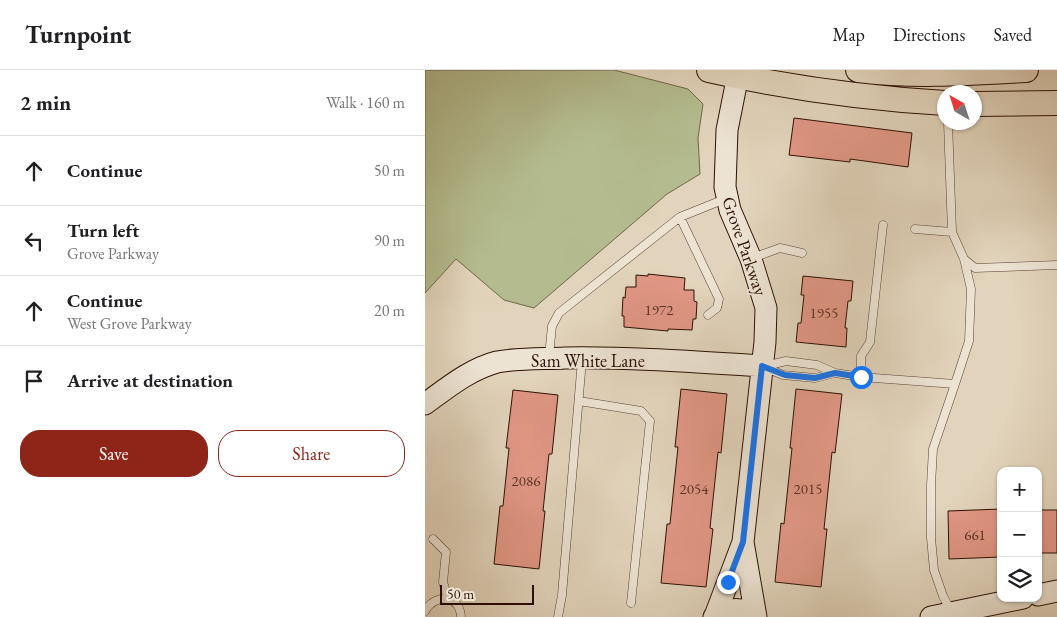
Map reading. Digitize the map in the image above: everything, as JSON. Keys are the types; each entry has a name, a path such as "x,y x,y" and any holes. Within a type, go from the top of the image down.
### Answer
{"main road":[{"path":"709,70 738,73 826,93 889,100 937,103"},
{"path":"858,70 883,73 929,74 1026,70"},
{"path":"982,104 1057,104"}],"street":[{"name":"Grove Parkway","path":"738,73 727,130 725,165 727,198 730,210 751,259 766,308 765,342 743,542"},
{"name":"Sam White Lane","path":"425,404 473,371 497,362 549,358 603,357 762,366"},
{"path":"715,617 743,542"},
{"path":"743,542 756,617"},
{"path":"1042,594 1057,591"},
{"path":"931,617 953,615 1007,602"},
{"path":"715,617 727,610 737,609 748,612 756,617"}],"lane":[{"path":"948,130 952,232 964,259 971,289 969,341 933,449 931,538 934,570 943,596 953,615"},
{"path":"549,358 552,326 559,313 680,217 727,198"},
{"path":"680,217 719,299 717,308 708,315"},
{"path":"861,377 861,356 870,342 883,225"},
{"path":"915,229 952,232"},
{"path":"751,259 780,248 802,253"},
{"path":"964,259 975,268 1057,264"},
{"path":"558,617 562,595 583,358"},
{"path":"762,366 786,361 817,365 835,373 861,377 955,384"},
{"path":"762,366 783,374 815,378 835,373"},
{"path":"579,401 641,411 651,421 631,603"},
{"path":"433,538 446,552 443,582 447,599"},
{"path":"425,611 428,605 435,600 447,599 455,602 461,617"}],"green space":[{"path":"425,70 614,70 688,89 703,104 698,138 700,174 667,194 534,308 504,300 456,259 425,293"}],"building":[{"path":"794,118 912,133 908,167 850,159 850,162 789,155"},
{"path":"648,274 685,278 684,290 694,290 694,301 697,302 696,319 693,319 692,330 668,329 668,331 624,327 624,316 622,316 623,297 625,298 626,287 636,287 636,275 648,276"},
{"path":"803,276 853,281 851,301 848,301 845,328 847,328 846,347 796,342 798,323 801,323 804,295 801,295"},
{"path":"681,389 727,394 721,453 718,452 710,528 713,529 706,587 661,583 667,524 670,524 678,447 675,447"},
{"path":"796,389 842,394 835,453 832,452 824,529 827,529 821,587 775,582 781,523 784,524"},
{"path":"513,390 558,395 552,454 549,454 539,569 494,564 500,506 503,506 509,448 506,448"},
{"path":"997,509 997,557 949,559 948,511"},
{"path":"1042,510 1057,510 1057,553 1042,553"}],"route":[{"path":"728,582 743,542 762,366 785,375 815,378 835,373 861,377"}]}
